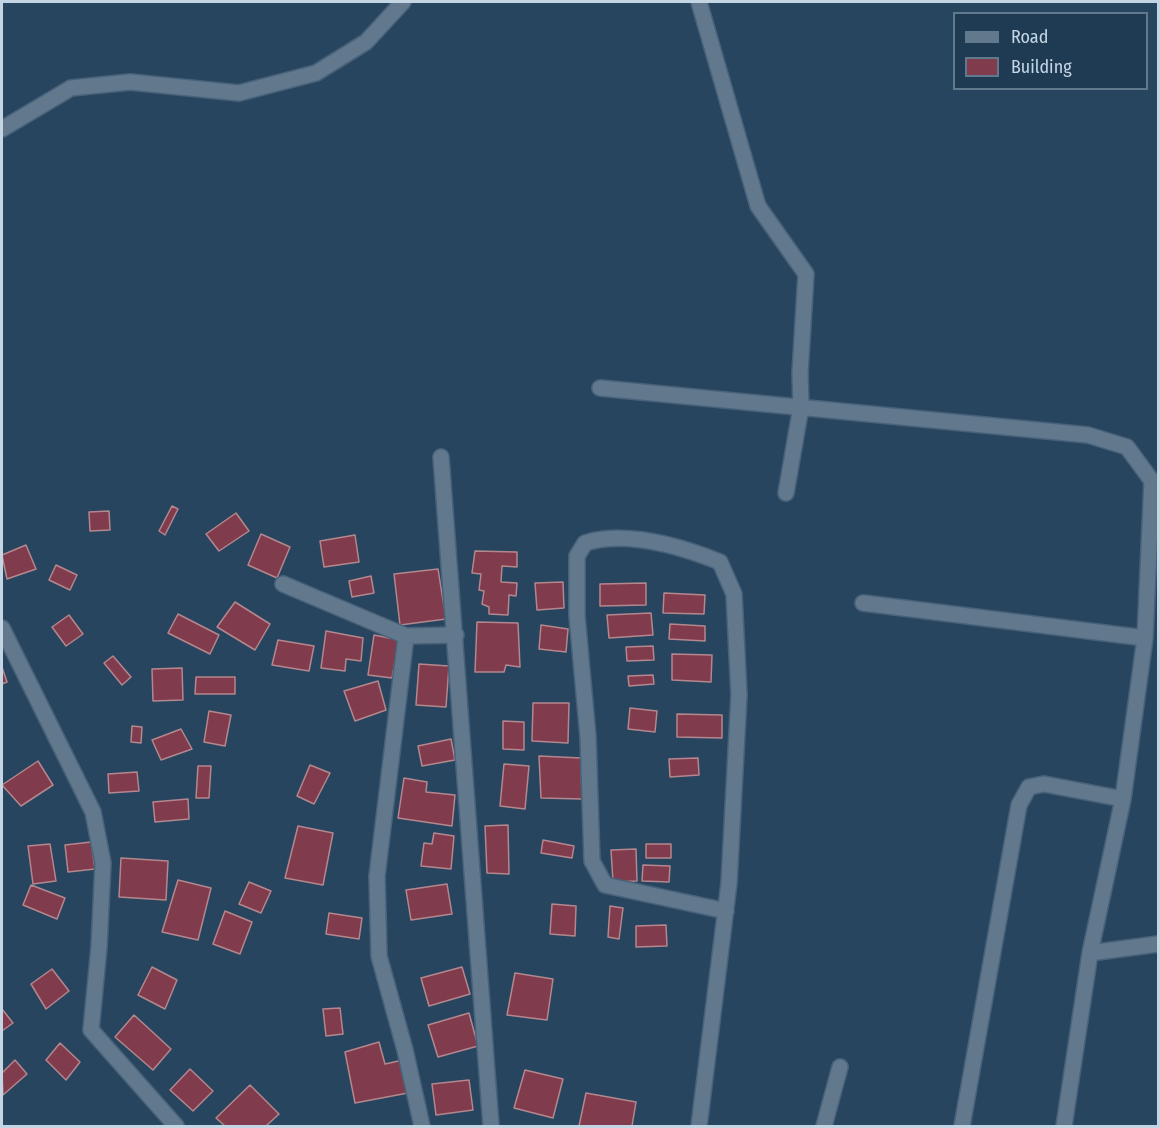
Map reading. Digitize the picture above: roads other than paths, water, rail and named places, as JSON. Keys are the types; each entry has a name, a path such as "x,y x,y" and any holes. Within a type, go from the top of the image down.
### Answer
{"street":[{"path":"2,129 71,88 130,82 239,93 316,73 366,42 403,2"},
{"path":"699,2 758,206 806,274 800,373 801,407 786,493"},
{"path":"600,388 1088,435 1127,447 1152,481 1145,638 1123,799 1090,953 1064,1126"},
{"path":"441,457 491,1126"},
{"path":"699,1126 726,911 739,695 734,594 720,562 695,552 605,537 585,543 577,556 577,616 588,737 592,861 605,885 726,911"},
{"path":"283,584 406,636 456,635"},
{"path":"863,603 1145,638"},
{"path":"2,628 93,812 103,864 99,947 91,1030 176,1126"},
{"path":"406,636 377,876 379,956 405,1050 422,1126"},
{"path":"962,1126 1019,805 1029,787 1044,784 1123,799"},
{"path":"1090,953 1158,944"},
{"path":"824,1126 840,1067"}]}
